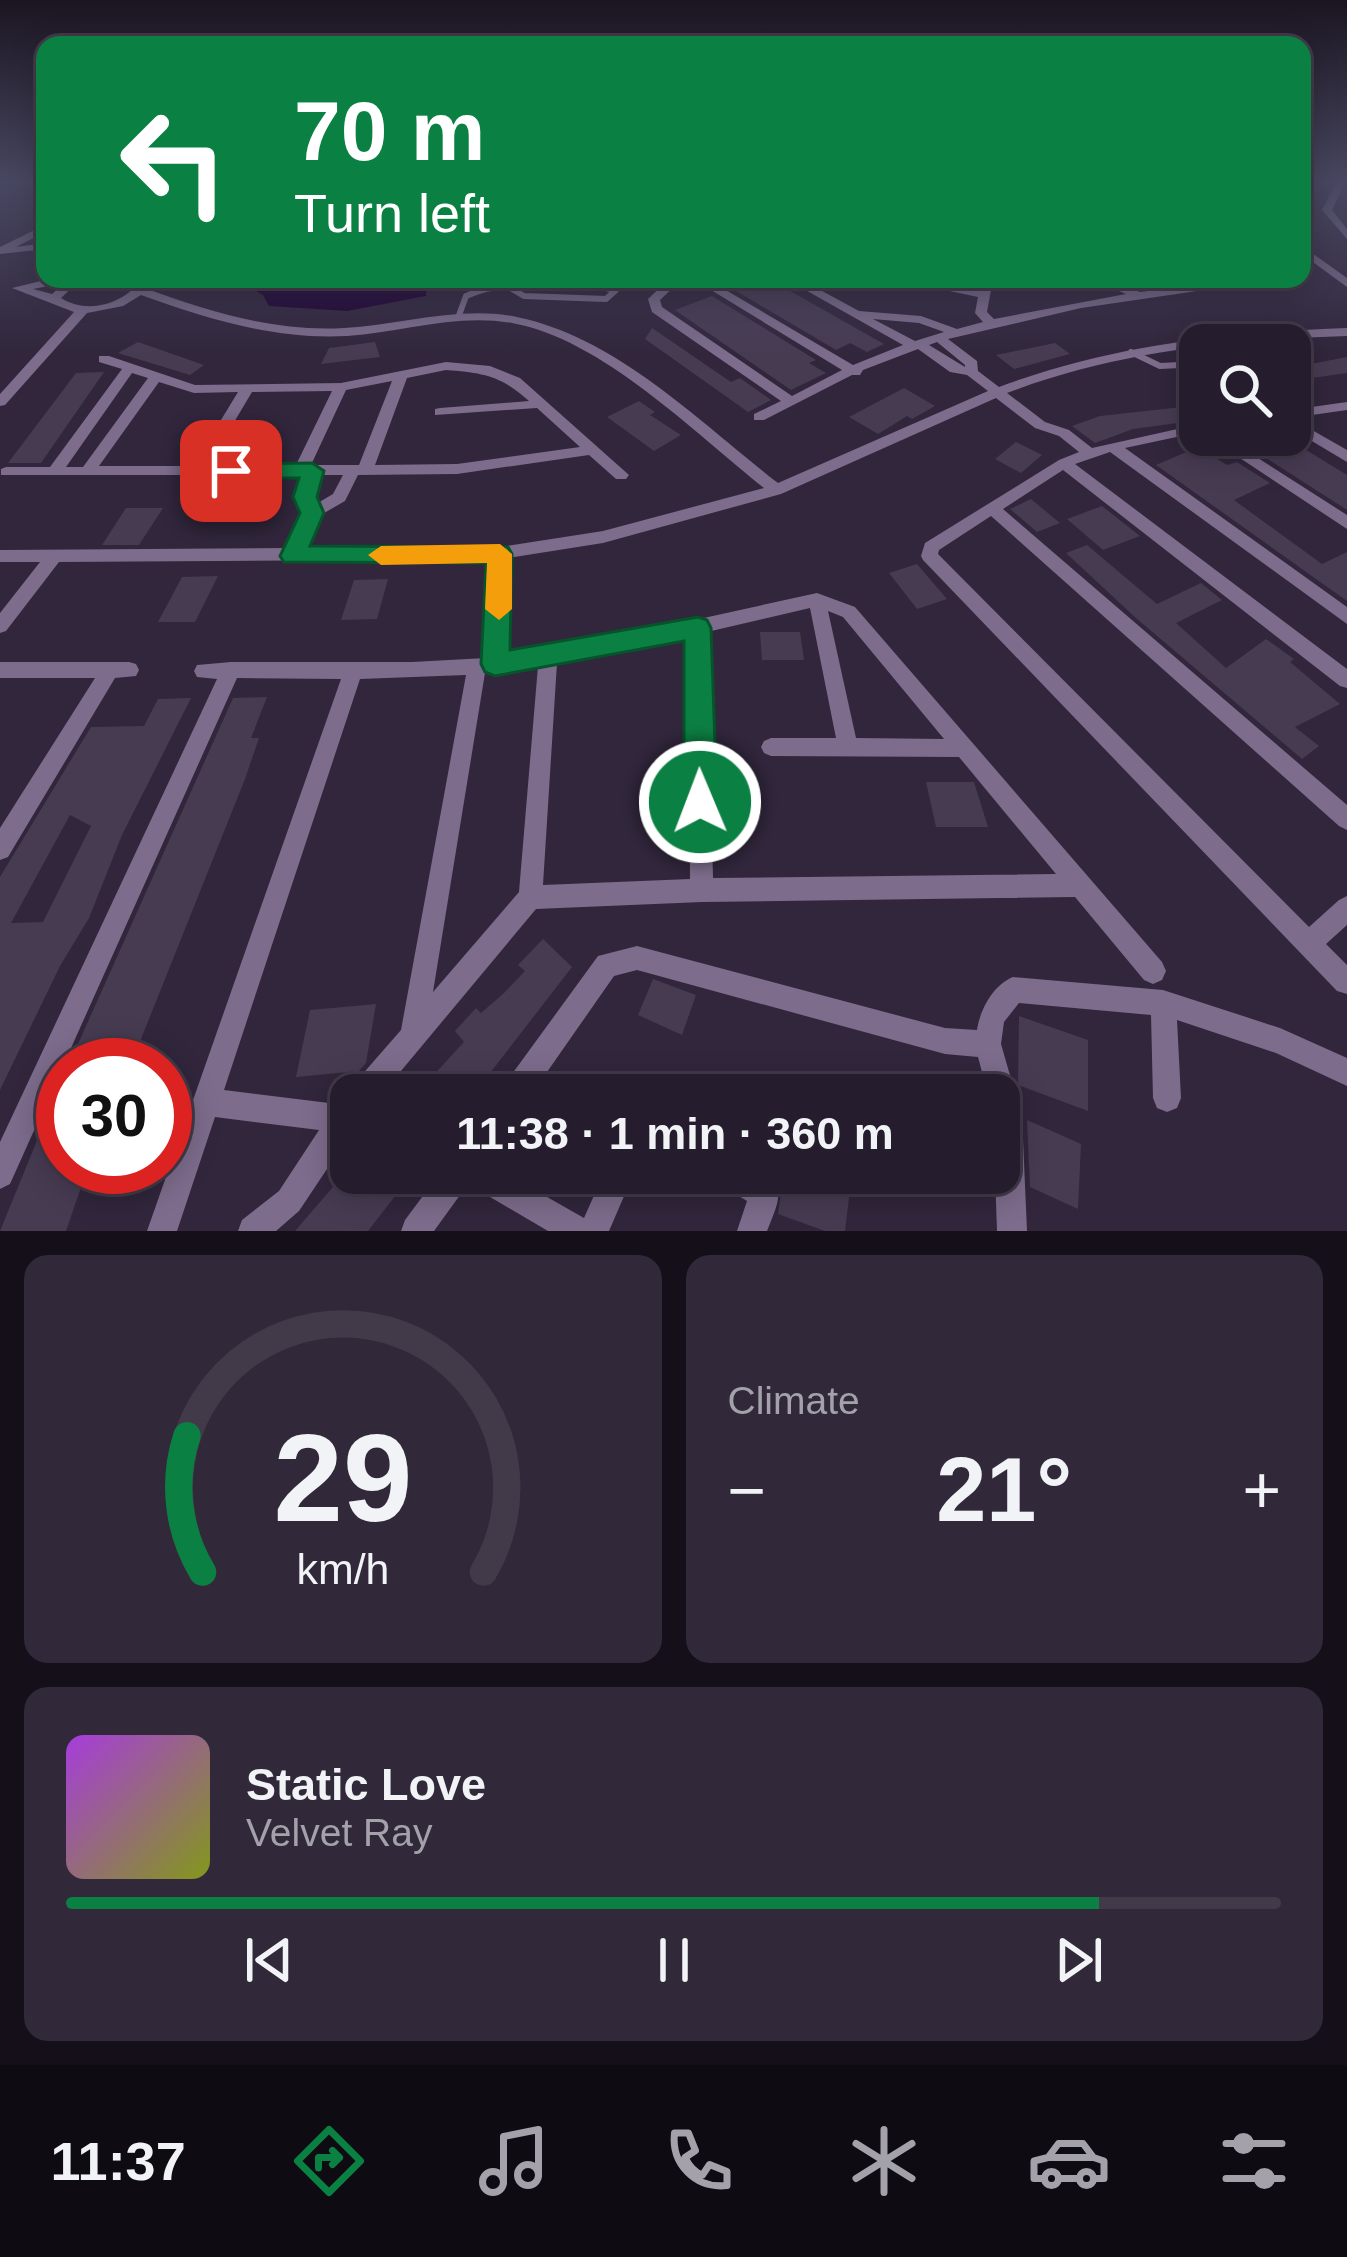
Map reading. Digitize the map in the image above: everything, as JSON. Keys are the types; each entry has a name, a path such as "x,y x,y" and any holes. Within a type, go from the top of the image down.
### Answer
{"street":[{"path":"0,252 36,247"},
{"path":"1311,257 1347,284"},
{"path":"0,289 36,285"},
{"path":"18,288 83,310 110,306 140,288"},
{"path":"54,298 63,288"},
{"path":"152,288 239,326 271,332 344,333 458,318 533,323 589,346 776,490"},
{"path":"666,288 654,299 656,309 792,402"},
{"path":"714,288 855,372"},
{"path":"808,288 955,370 971,372 1040,425 1064,433 1089,453"},
{"path":"826,298 831,288"},
{"path":"949,288 982,294"},
{"path":"984,288 981,313 992,325"},
{"path":"1060,309 1061,288"},
{"path":"1121,288 1140,294"},
{"path":"759,418 855,372 940,339 1060,309 1196,288"},
{"path":"0,402 83,310"},
{"path":"857,314 921,320 959,334"},
{"path":"1311,335 1347,332"},
{"path":"940,339 972,364 971,372"},
{"path":"0,556 500,554 604,537 776,490 996,392 1130,352 1179,348"},
{"path":"104,359 194,389 246,391 341,387 446,366 490,370 515,381 621,475"},
{"path":"54,472 129,368"},
{"path":"480,412 490,370"},
{"path":"293,556 312,513 339,497 358,471 400,375"},
{"path":"88,471 155,378"},
{"path":"312,513 305,497 306,471 341,387"},
{"path":"197,471 246,391"},
{"path":"440,412 538,404"},
{"path":"1311,414 1347,406"},
{"path":"1040,425 1046,439 1068,461 1347,680"},
{"path":"1179,432 1068,461 932,547 929,556 1346,982"},
{"path":"1311,432 1347,457"},
{"path":"1112,446 1347,617"},
{"path":"6,472 476,468 592,450"},
{"path":"1244,456 1347,523"},
{"path":"993,508 1347,819"},
{"path":"412,1038 486,665 500,554"},
{"path":"0,626 54,556"},
{"path":"817,600 848,748"},
{"path":"204,671 353,672 486,665 698,628 817,600 849,612 1153,970"},
{"path":"698,628 702,890"},
{"path":"381,1074 530,898 548,657"},
{"path":"0,670 120,670 0,849"},
{"path":"0,1174 231,670"},
{"path":"162,1231 353,672"},
{"path":"771,747 965,748"},
{"path":"530,898 702,890 1080,885"},
{"path":"1310,943 1347,908"},
{"path":"529,1074 608,965 637,958 945,1041 988,1044"},
{"path":"1012,1231 1008,1117 988,1044 992,1017 1013,990 1163,1004 1280,1041 1347,1072"},
{"path":"1163,1004 1167,1098"},
{"path":"206,1102 330,1113"},
{"path":"253,1231 289,1201 330,1138"},
{"path":"416,1231 443,1194"},
{"path":"514,1194 578,1231"},
{"path":"594,1231 610,1194"},
{"path":"752,1231 764,1194"}],"lane":[{"path":"524,296 527,288"},
{"path":"458,318 466,296 474,290 610,299 616,290 597,288"},
{"path":"1130,352 1160,366 1179,365"}],"shaded area":[{"path":"250,288 426,288 426,296 347,311 269,306 263,295"}],"building":[{"path":"731,288 785,288 884,344 867,352 850,343 836,350"},
{"path":"712,296 816,360 809,363 826,373 791,390 675,310"},
{"path":"652,328 731,382 740,378 771,400 748,412 645,339"},
{"path":"138,342 204,365 190,375 118,353"},
{"path":"375,342 380,357 321,364 329,348"},
{"path":"1055,343 1070,354 1014,369 996,355"},
{"path":"1347,357 1347,373 1311,378 1311,364"},
{"path":"104,372 41,463 8,463 76,373"},
{"path":"904,388 935,406 878,434 849,417"},
{"path":"639,401 655,412 650,415 681,435 654,451 607,417"},
{"path":"1179,407 1179,423 1133,429 1095,443 1072,426 1100,416"},
{"path":"1016,442 1042,455 1021,473 995,459"},
{"path":"1311,453 1347,475 1347,510 1263,456"},
{"path":"1179,455 1212,456 1227,465 1237,462 1270,483 1234,500 1322,564 1347,552 1347,601 1156,465"},
{"path":"1031,499 1060,523 1037,532 1010,509"},
{"path":"1102,506 1140,536 1103,550 1067,519"},
{"path":"126,508 163,508 139,545 102,545"},
{"path":"1087,545 1157,604 1201,583 1222,600 1176,623 1226,668 1266,639 1294,659 1290,662 1340,704 1295,727 1319,746 1302,759 1136,618 1066,553"},
{"path":"917,564 947,599 917,609 889,573"},
{"path":"218,576 195,622 158,622 182,577"},
{"path":"388,579 377,619 341,620 354,580"},
{"path":"760,632 800,632 804,660 762,660"},
{"path":"267,697 251,738 259,738 141,1038 81,1038 233,698"},
{"path":"191,698 122,835 89,918 60,966 0,1090 0,877 91,727 144,726 158,699","holes":["70,815 91,826 43,922 11,923"]},
{"path":"926,782 974,782 988,827 936,827"},
{"path":"543,939 572,967 491,1074 434,1074 464,1042 455,1031 476,1008 481,1013 525,971 518,965"},
{"path":"653,979 696,995 682,1035 638,1015"},
{"path":"376,1004 366,1063 359,1071 296,1077 310,1010"},
{"path":"1019,1016 1088,1040 1088,1111 1020,1086"},
{"path":"1027,1120 1081,1144 1078,1209 1030,1187"},
{"path":"36,1143 36,1194 79,1194 66,1231 0,1231"},
{"path":"330,1190 397,1194 368,1231 295,1231"},
{"path":"781,1194 849,1194 845,1231 825,1231 778,1214"}],"slow traffic":[{"path":"381,555 500,554 499,609"}],"route":[{"path":"231,471 312,471 305,497 312,513 293,556 500,554 495,664 698,628 700,802"}]}
